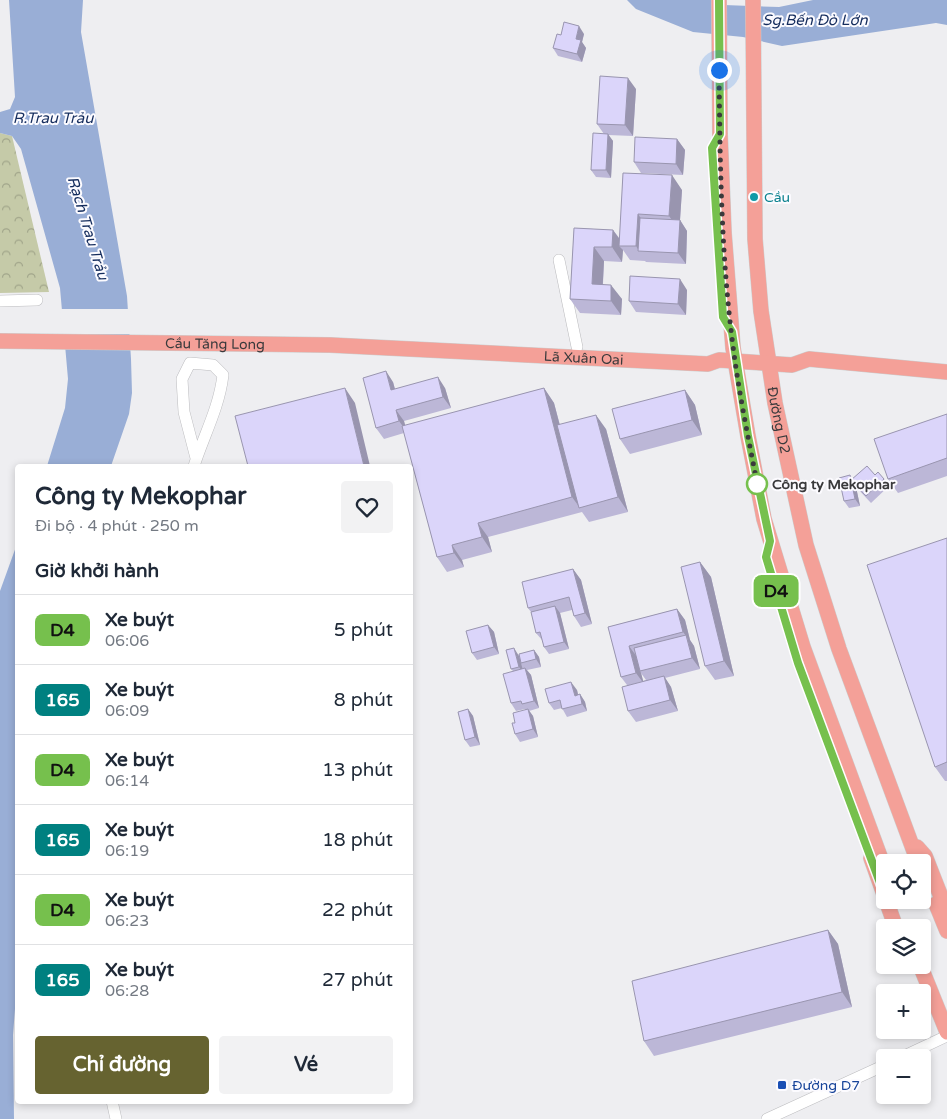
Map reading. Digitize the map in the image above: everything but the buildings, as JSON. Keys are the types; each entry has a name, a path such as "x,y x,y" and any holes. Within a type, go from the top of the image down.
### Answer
{"main road":[{"path":"719,0 720,134 732,332 748,436 770,541 806,656 879,854"},
{"name":"Đường D2","path":"753,0 755,239 764,330 775,403 801,528 838,649 915,854"},
{"name":"Cầu Tăng Long","path":"0,341 280,343 430,350"},
{"name":"Lã Xuân Oai","path":"430,350 708,364 719,360 736,360 792,365 809,360 947,372"},
{"path":"770,541 766,557 798,663 876,871"},
{"name":"Đường D2","path":"910,843 925,856 947,912"},
{"path":"931,894 947,931"},
{"path":"924,974 947,1032"}],"street":[{"path":"559,260 577,347"},
{"path":"0,301 37,300"},
{"path":"190,363 213,364 223,375 221,391 213,420 195,462 184,412 182,379 190,363"},
{"path":"919,1049 947,1036"},
{"path":"767,1119 876,1068"},
{"path":"113,1104 116,1119"}],"green space":[{"path":"0,133 12,136 49,292 0,293"}],"water":[{"name":"R.Trau Trảu","path":"9,0 83,0 81,32 127,296 131,359 132,393 129,414 112,464 48,464 65,408 68,379 60,288 21,149 12,136 0,133 0,112 10,109 15,97"},
{"name":"Sg.Bến Đò Lớn","path":"627,0 712,0 724,5 779,7 813,0 947,0 947,25 936,23 782,46 743,37 693,32 636,9"},
{"path":"15,550 14,1119 0,1119 0,591"}],"pier":[{"path":"60,309 130,309 132,334 62,334"}],"bus line":[{"name":"D4","path":"719,0 720,134 712,148 723,317 732,332 743,410 770,541 766,557 798,663 876,872"}],"place":[{"name":"Cầu","path":"754,197"},
{"name":"Công ty Mekophar","path":"757,484"},
{"name":"Đường D7","path":"782,1085"}],"route":[{"path":"719,70 724,233 733,348 758,488 757,484"}],"water label":[{"name":"Rạch Trau Trảu","path":"88,228"}]}
